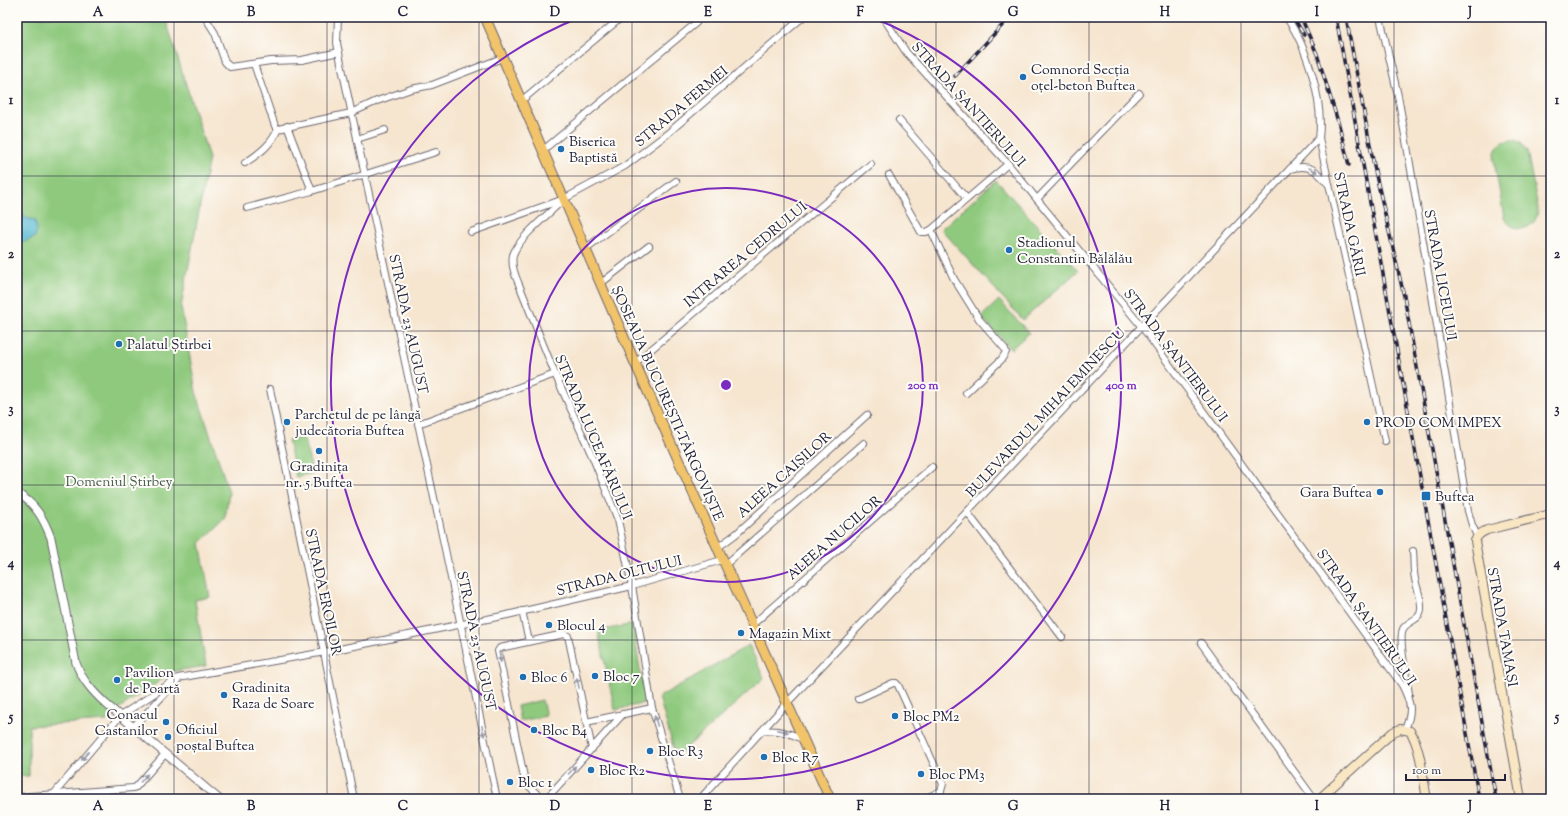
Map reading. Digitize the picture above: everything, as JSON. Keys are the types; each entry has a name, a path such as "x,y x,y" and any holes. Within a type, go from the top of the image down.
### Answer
{"main road":[{"name":"ȘOSEAUA BUCUREȘTI-TÂRGOVIȘTE","path":"485,17 600,284 830,799"},
{"path":"1477,536 1487,530 1551,514"},
{"name":"STRADA TAMAȘI","path":"1477,536 1476,547 1521,799"},
{"path":"1319,799 1393,732 1400,729 1410,731 1417,747 1427,799"}],"street":[{"path":"205,17 215,33 227,65 235,67 271,61 302,60 339,52"},
{"name":"STRADA 23 AUGUST","path":"338,17 337,29 339,52 351,114 498,799"},
{"path":"521,101 622,17"},
{"name":"STRADA ȘANTIERULUI","path":"883,17 906,52 1008,164 1142,327 1402,685 1410,700 1411,711 1405,729"},
{"name":"STRADA GĂRII","path":"1286,17 1296,32 1308,61 1320,116 1319,138 1385,441"},
{"name":"STRADA LICEULUI","path":"1380,17 1398,96 1408,152 1468,511 1477,536"},
{"name":"STRADA FERMEI","path":"564,199 610,175 644,152 802,18"},
{"path":"542,151 696,23"},
{"path":"245,163 266,148 273,140 278,129 351,114 377,101 411,89 432,85 502,58"},
{"path":"254,64 275,126 278,129"},
{"path":"1037,199 1139,92"},
{"path":"899,120 967,199"},
{"path":"287,126 312,191"},
{"path":"357,139 385,130"},
{"name":"BULEVARDUL MIHAI EMINESCU","path":"700,799 787,703 1319,138"},
{"path":"247,208 312,191 436,152"},
{"name":"INTRAREA CEDRULUI","path":"635,363 871,164"},
{"path":"889,174 921,232 926,232 931,230 1008,164"},
{"path":"1290,169 1304,166 1310,168 1317,172 1330,187"},
{"path":"585,249 676,181"},
{"path":"471,232 564,199"},
{"name":"STRADA LUCEAFĂRULUI","path":"564,199 520,242 514,254 514,272 555,374 593,458 616,516 625,549 632,586 652,708 680,799"},
{"path":"931,230 954,278 979,319 1002,345 1006,352 1001,360 966,393"},
{"path":"600,284 649,246"},
{"path":"418,424 555,374"},
{"name":"STRADA EROILOR","path":"270,389 354,799"},
{"name":"ALEEA CAIȘILOR","path":"717,548 736,534 866,415"},
{"path":"724,562 864,443"},
{"name":"ALEEA NUCILOR","path":"752,625 932,467"},
{"path":"17,493 33,505 41,515 49,532 79,670 93,693 219,799"},
{"path":"967,512 1062,637"},
{"path":"1410,700 1401,642 1403,628 1418,617 1421,610 1420,596 1414,575 1413,551"},
{"name":"STRADA OLTULUI","path":"53,795 120,716 182,677 325,652 461,624 632,586 724,562"},
{"path":"522,611 528,641"},
{"path":"542,799 528,785 524,778 498,651 502,647 564,634 568,636 592,749"},
{"path":"1201,643 1314,799"},
{"path":"133,727 182,677"},
{"path":"858,698 893,683 898,685 943,784 941,791 924,799"},
{"path":"586,722 652,708"},
{"path":"546,799 624,714"},
{"path":"762,731 785,731 802,738"},
{"path":"17,797 133,788 165,754"}],"green space":[{"name":"Domeniul Știrbey","path":"17,17 165,17 209,158 181,307 196,392 229,492 225,519 200,543 210,597 195,600 206,666 175,671 118,709 107,721 29,726 29,776 17,776"},
{"path":"1515,140 1522,144 1527,151 1538,208 1537,215 1530,226 1520,229 1509,224 1504,218 1494,160 1495,151 1503,142"},
{"name":"Stadionul Constantin Bălălău","path":"996,180 1078,271 1023,320 941,229"},
{"path":"999,300 1029,333 1011,349 981,317"},
{"path":"303,437 313,473 296,477 288,440"},
{"path":"633,624 645,703 615,710 598,631"},
{"path":"749,645 764,678 676,757 659,697"},
{"path":"542,700 546,716 520,721 517,706"}],"water":[{"path":"17,205 25,218 35,220 37,230 35,237 17,245"}],"railway":[{"path":"955,76 1010,17"},
{"path":"1293,17 1304,35"},
{"path":"1301,17 1317,54 1339,125 1349,165"},
{"path":"1336,17 1479,799"},
{"path":"1346,17 1375,171 1404,296 1496,799"}],"place":[{"name":"Comnord Secția oțel-beton Buftea","path":"1023,77"},
{"name":"Biserica Baptistă","path":"561,149"},
{"name":"Stadionul Constantin Bălălău","path":"1009,250"},
{"name":"Palatul Știrbei","path":"119,344"},
{"name":"Parchetul de pe lângă judecătoria Buftea","path":"287,422"},
{"name":"PROD COM IMPEX","path":"1367,422"},
{"name":"Gradinița nr. 5 Buftea","path":"319,451"},
{"name":"Gara Buftea","path":"1380,492"},
{"name":"Buftea","path":"1426,496"},
{"name":"Blocul 4","path":"549,625"},
{"name":"Magazin Mixt","path":"741,633"},
{"name":"Bloc 7","path":"595,676"},
{"name":"Bloc 6","path":"523,677"},
{"name":"Pavilion de Poartă","path":"117,680"},
{"name":"Gradinita Raza de Soare","path":"224,695"},
{"name":"Bloc PM2","path":"895,716"},
{"name":"Conacul Castanilor","path":"166,722"},
{"name":"Bloc B4","path":"534,730"},
{"name":"Oficiul poștal Buftea","path":"168,737"},
{"name":"Bloc R3","path":"650,751"},
{"name":"Bloc R7","path":"764,757"},
{"name":"Bloc R2","path":"591,770"},
{"name":"Bloc PM3","path":"921,774"},
{"name":"Bloc 1","path":"510,782"}]}
